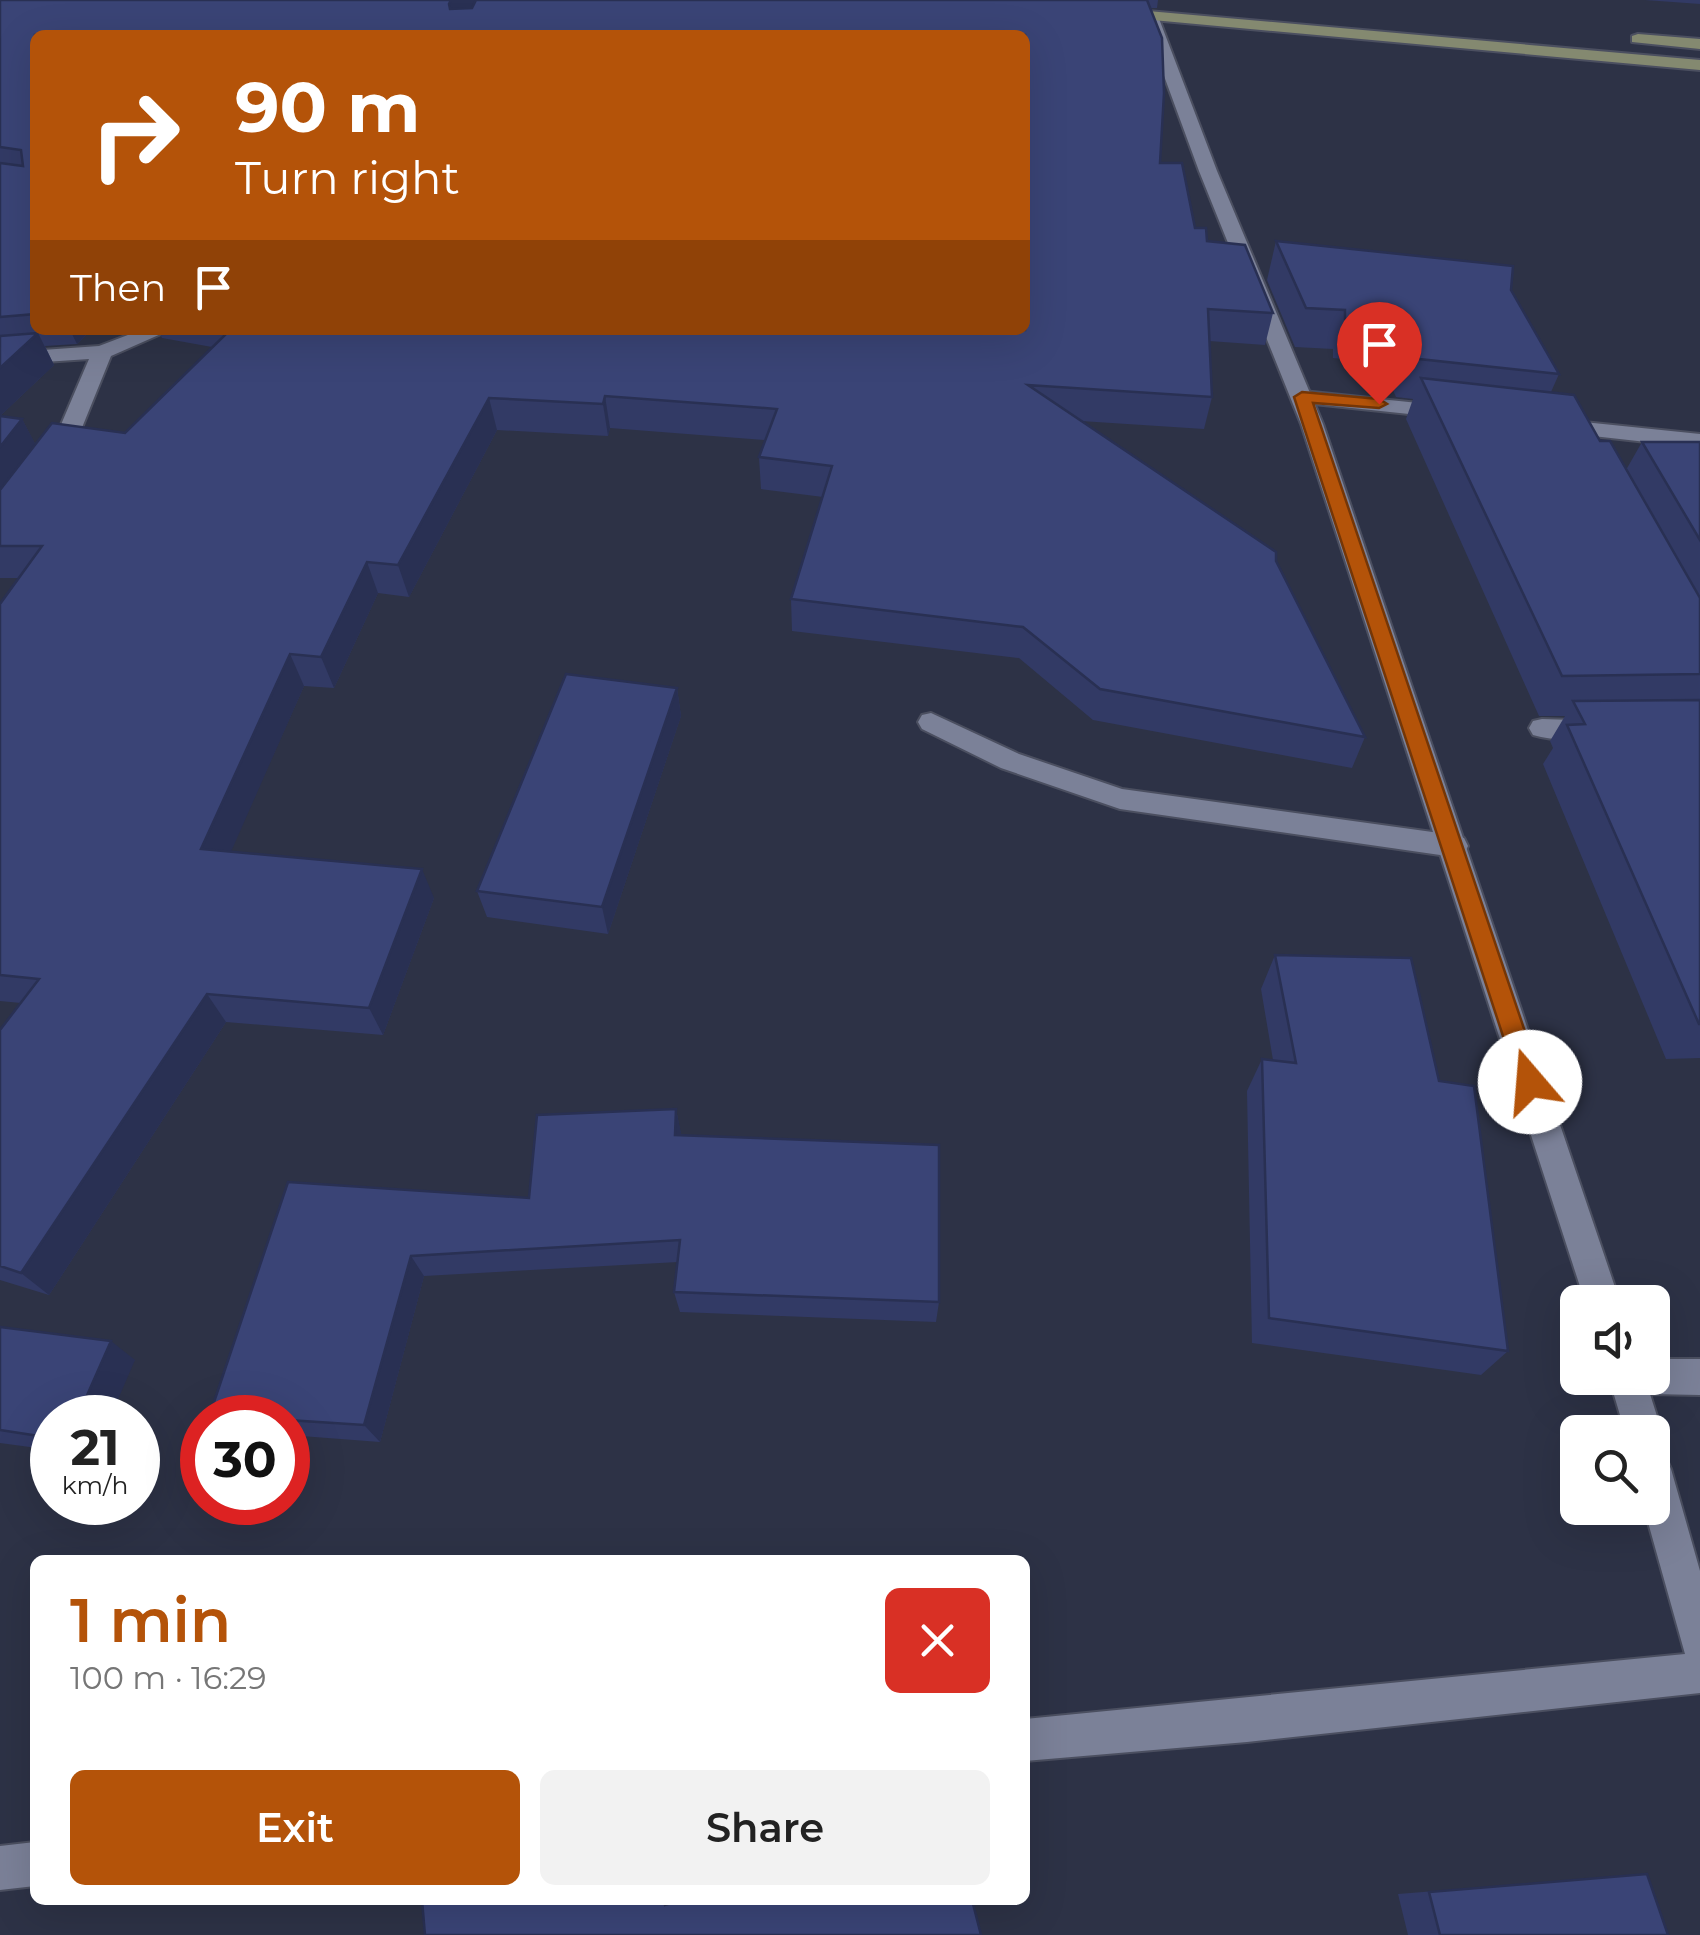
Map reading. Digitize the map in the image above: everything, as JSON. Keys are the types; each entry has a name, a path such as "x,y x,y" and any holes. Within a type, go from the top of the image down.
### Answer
{"main road":[{"path":"1096,12 1144,8 1409,21"},
{"path":"1144,8 1700,65"},
{"path":"1622,38 1700,44"}],"street":[{"path":"1144,8 1302,397 1597,1285"},
{"path":"0,360 102,352 147,335"},
{"path":"34,480 68,436 102,352"},
{"path":"1302,397 1477,416"},
{"path":"1571,433 1700,441"},
{"path":"931,722 1010,761 1120,799 1454,846"},
{"path":"1542,728 1621,728"},
{"path":"1670,1377 1700,1377"},
{"path":"1668,1525 1700,1641"},
{"path":"1030,1740 1700,1674"},
{"path":"0,1868 30,1865"}],"building":[{"path":"0,0 451,0 450,9 472,8 476,0 1147,0 1162,38 1160,163 1182,163 1195,228 1206,228 1207,241 1245,245 1273,313 1208,309 1212,397 1028,385 1276,552 1276,561 1365,737 1100,689 1023,627 791,599 832,466 759,457 777,409 605,396 603,404 489,398 398,565 367,562 321,657 290,654 201,849 422,869 369,1008 207,994 21,1273 0,1266 0,1030 39,979 0,975 0,604 42,546 0,546 0,490 52,423 125,433 225,335 1030,335 1030,30 30,30 30,314 0,317 0,163 23,166 21,150 0,147"},
{"path":"1276,241 1513,266 1511,290 1559,374 1410,358 1394,324 1345,319 1345,310 1306,308"},
{"path":"30,334 36,335 0,368 0,336"},
{"path":"1421,378 1574,395 1600,441 1610,441 1700,598 1700,674 1562,676"},
{"path":"0,416 22,419 0,447"},
{"path":"1642,442 1700,442 1700,540"},
{"path":"566,674 677,688 602,907 477,891"},
{"path":"1700,700 1699,1024 1567,725 1585,724 1573,701"},
{"path":"1275,955 1411,958 1439,1081 1474,1086 1508,1351 1269,1318 1262,1059 1296,1063"},
{"path":"676,1109 675,1135 939,1145 939,1302 674,1292 680,1240 411,1256 364,1425 310,1421 310,1395 216,1395 288,1182 529,1198 537,1115"},
{"path":"0,1327 111,1341 87,1395 30,1395 30,1435 0,1430"},
{"path":"1647,1874 1668,1935 1440,1935 1429,1892"},
{"path":"422,1905 973,1905 981,1935 425,1935"}],"route":[{"path":"1379,404 1302,397 1530,1082"}]}
